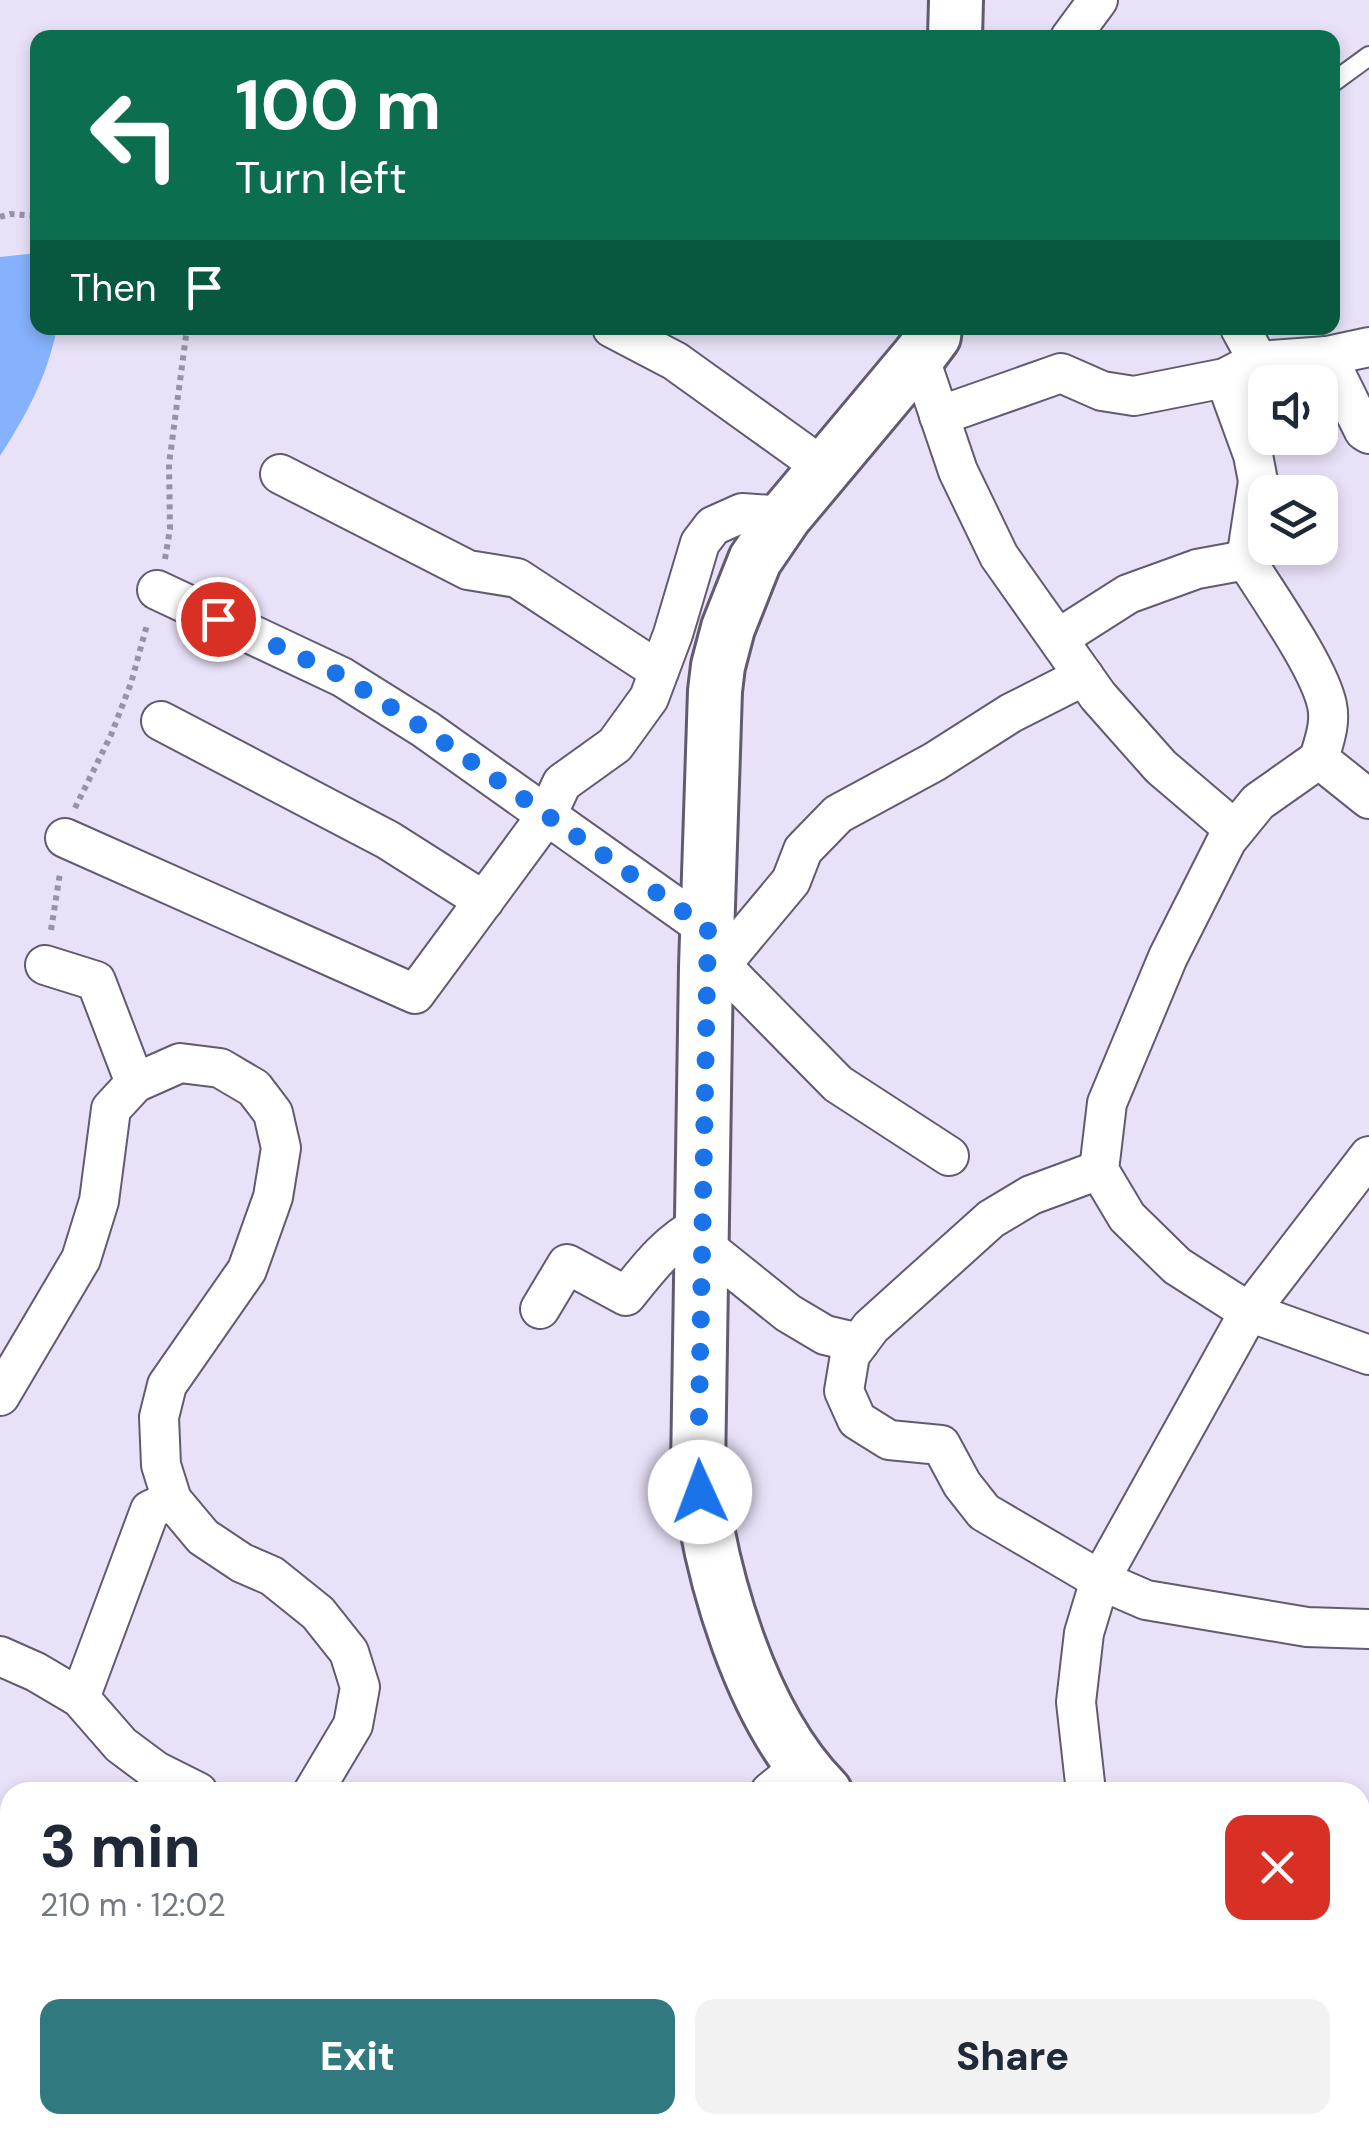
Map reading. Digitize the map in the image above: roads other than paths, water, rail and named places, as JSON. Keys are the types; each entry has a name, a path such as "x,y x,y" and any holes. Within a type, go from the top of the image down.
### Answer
{"street":[{"path":"955,30 956,0"},
{"path":"1076,30 1098,0"},
{"path":"625,335 675,361 824,468"},
{"path":"1240,335 1258,481 1246,560 1303,652 1327,702 1329,724 1319,759 1258,802 1227,840 1176,940 1107,1104 1099,1170 1127,1216 1178,1266 1249,1312 1369,1355"},
{"path":"799,1782 741,1647 703,1514 698,1470 718,666 728,628 755,560 785,516 927,342"},
{"path":"927,342 939,416 958,471 999,556 1084,676 1162,768 1236,830"},
{"path":"939,416 1061,373 1102,391 1134,396 1242,370 1369,347"},
{"path":"1327,356 1369,434"},
{"path":"280,474 468,570 517,578 660,671"},
{"path":"65,838 414,994 547,815 562,783 615,745 649,698 700,543 714,526 742,514 785,516"},
{"path":"1059,638 1128,594 1197,569 1246,560"},
{"path":"157,590 342,676 547,815 711,954 838,1084 949,1156"},
{"path":"711,954 792,881 803,850 838,814 934,762 1011,713 1084,676"},
{"path":"161,721 388,840 484,901"},
{"path":"1319,759 1369,799"},
{"path":"45,964 96,981 135,1083"},
{"path":"0,1396 80,1258 99,1201 111,1109 135,1083 180,1064 220,1068 254,1088 273,1113 280,1148 273,1198 248,1270 167,1385 159,1418 162,1465 172,1500 203,1537 242,1563 272,1576 318,1613 349,1652 360,1687 353,1726 319,1782"},
{"path":"1085,1782 1076,1702 1084,1632 1100,1580 1249,1312 1369,1156"},
{"path":"1099,1170 1032,1194 991,1219 872,1326 850,1356 844,1391 858,1420 889,1440 941,1444 962,1484 984,1512 1100,1580 1146,1600 1307,1627 1369,1629"},
{"path":"540,1309 567,1264 626,1296 676,1238 702,1234"},
{"path":"702,1234 788,1313 826,1335 860,1343"},
{"path":"80,1698 150,1510 172,1500"},
{"path":"0,1656 80,1698 120,1744 178,1782"}],"lane":[{"path":"1340,77 1369,56"}],"water":[{"path":"30,254 30,335 55,335 35,395 0,456 0,257"}]}
